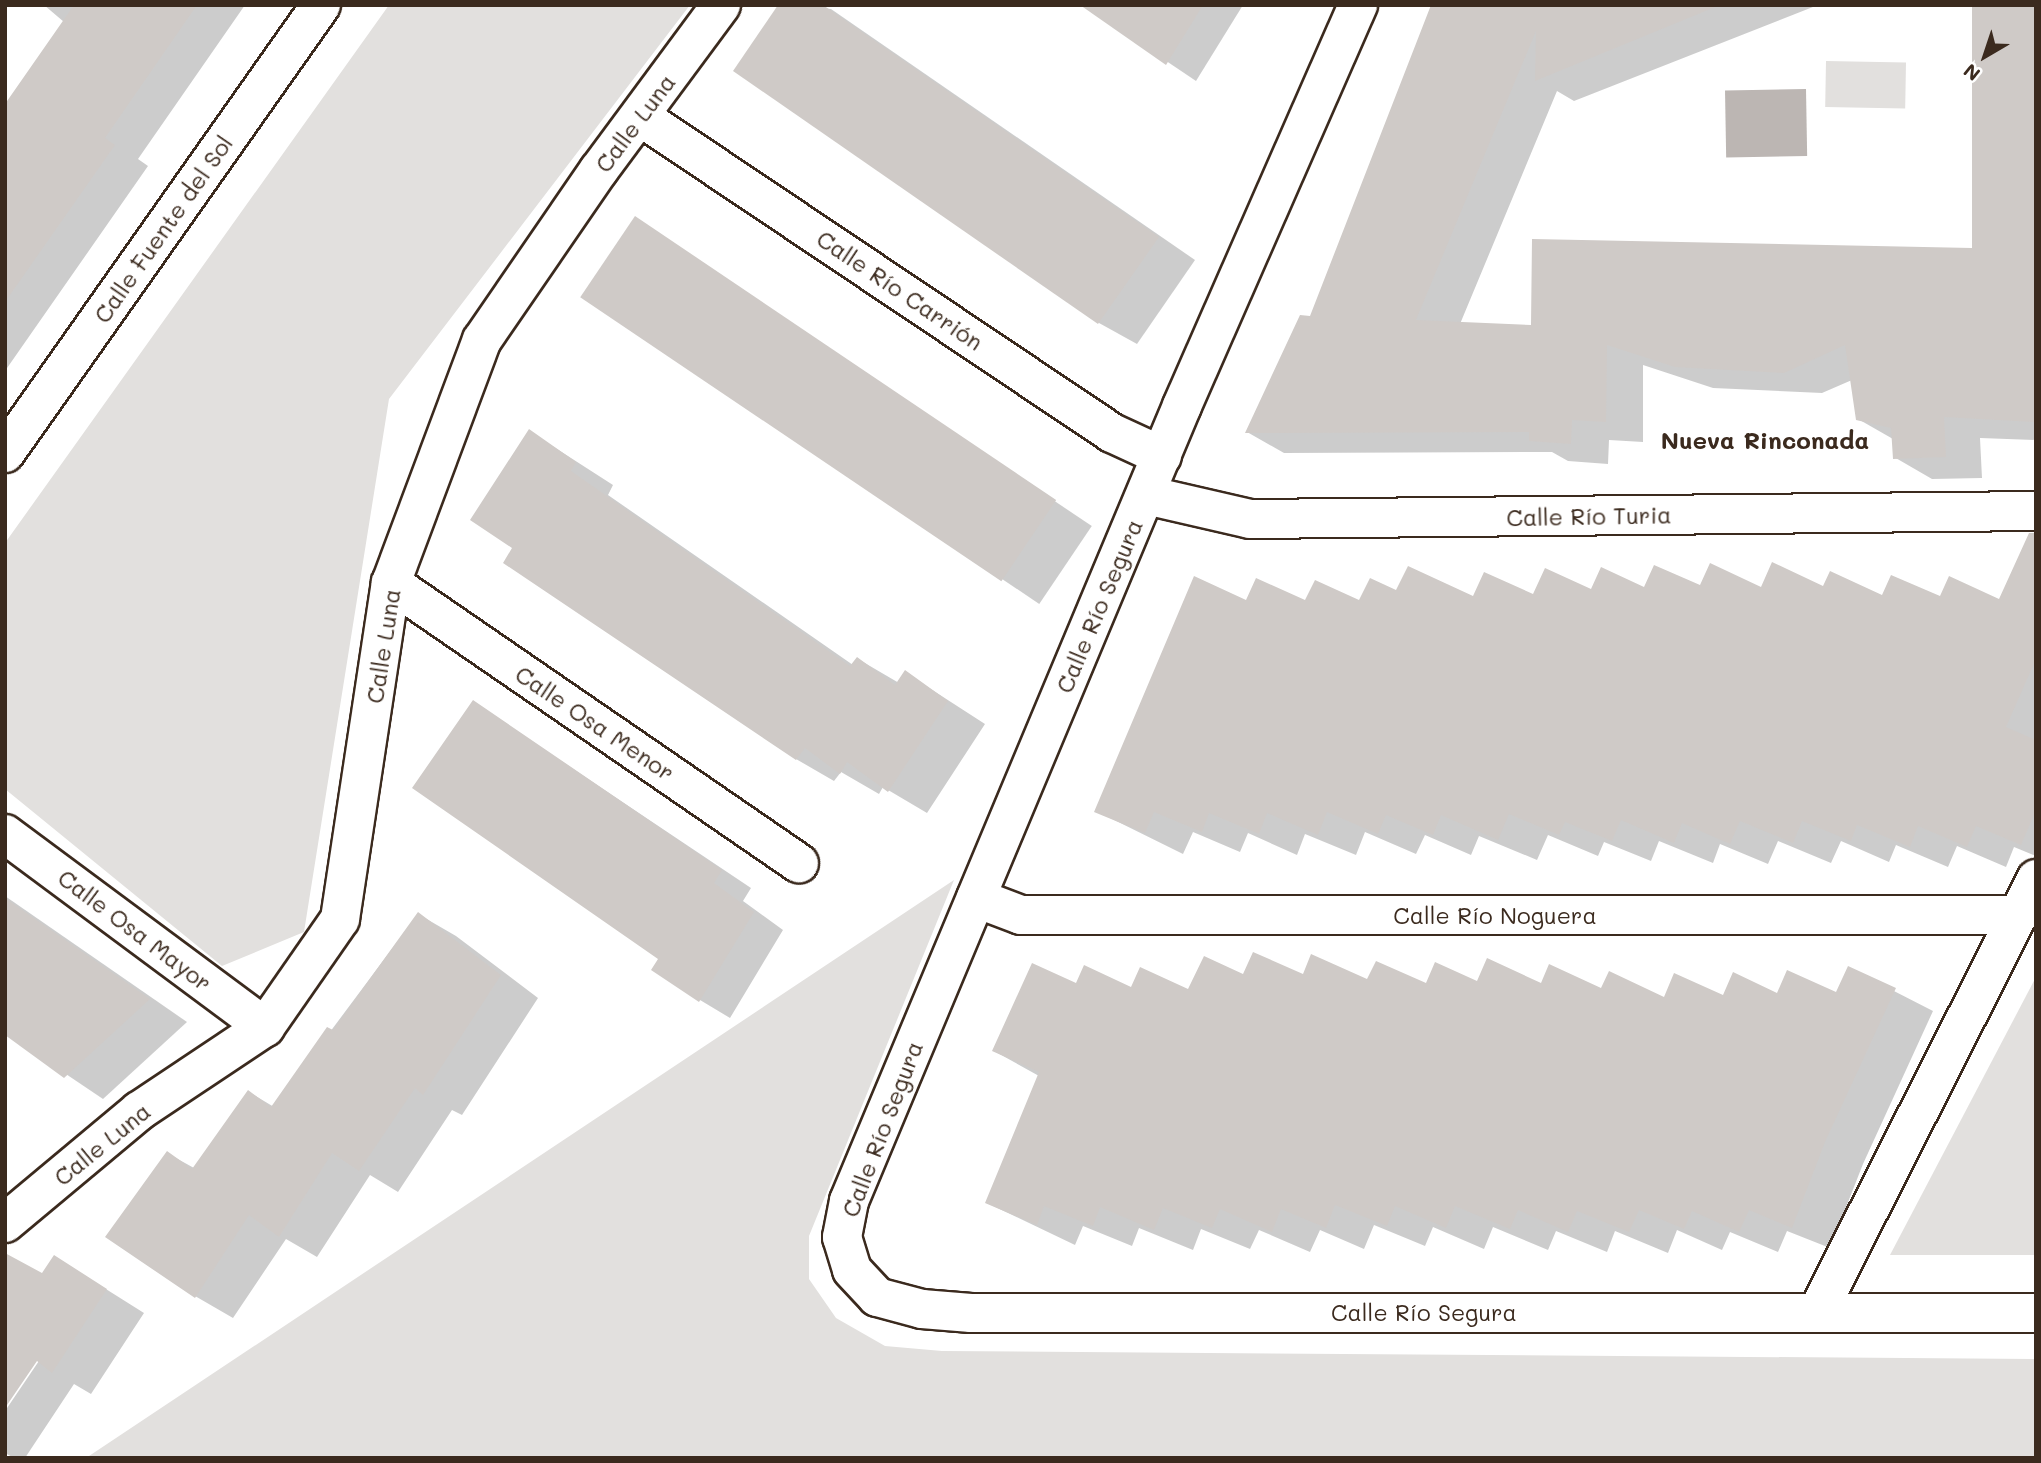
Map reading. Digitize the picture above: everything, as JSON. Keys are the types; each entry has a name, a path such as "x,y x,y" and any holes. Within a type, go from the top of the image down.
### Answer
{"street":[{"name":"Calle Fuente del Sol","path":"5,453 321,5"},
{"name":"Calle Luna","path":"5,1223 139,1111 265,1027 340,919 391,583 482,341 599,170 641,117 721,5"},
{"name":"Calle Río Segura","path":"1358,5 1162,456 849,1201 842,1237 852,1270 877,1297 922,1309 971,1312 2036,1313"},
{"name":"Calle Río Carrión","path":"641,117 1112,433 1162,456"},
{"name":"Calle Río Turia","path":"1146,495 1250,519 2036,511"},
{"name":"Calle Osa Menor","path":"391,583 799,863"},
{"name":"Calle Osa Mayor","path":"5,834 265,1027"},
{"path":"1818,1311 2036,879"},
{"name":"Calle Río Noguera","path":"976,898 1021,915 2018,915"}],"shaded area":[{"path":"389,5 690,5 389,399 304,932 222,966 5,789 5,543"},
{"path":"1826,61 1906,62 1905,108 1825,107"},
{"path":"1806,89 1807,156 1726,157 1725,90"},
{"path":"954,880 809,1236 809,1279 836,1318 885,1346 942,1351 2036,1359 2036,1458 86,1458"},
{"path":"2036,977 2036,1255 1890,1255"}],"building":[{"path":"74,5 197,5 105,138 115,145 5,302 5,104"},
{"path":"778,5 823,5 1159,237 1098,324 733,71"},
{"path":"1080,5 1203,5 1166,65"},
{"path":"1431,5 1720,5 1535,81 1536,31 1416,320 1531,325 1532,239 1972,248 1972,5 2036,5 2036,422 1944,417 1946,457 1893,459 1891,428 1856,420 1845,345 1784,373 1675,367 1607,345 1606,422 1572,420 1571,444 1529,441 1529,432 1245,433 1300,315 1310,316"},
{"path":"635,216 1056,500 1001,581 580,297"},
{"path":"529,429 576,462 571,471 850,666 857,657 895,685 905,670 948,701 888,792 847,762 840,774 805,748 796,760 503,563 512,548 470,520"},
{"path":"2029,533 2036,533 2036,659 2006,727 2036,740 2036,810 2021,845 1976,826 1967,847 1918,826 1910,847 1857,825 1851,841 1802,821 1793,843 1740,821 1730,844 1682,823 1674,843 1621,820 1612,841 1565,822 1559,835 1509,814 1498,840 1441,815 1433,835 1386,815 1378,834 1327,812 1318,835 1267,813 1259,834 1209,813 1202,832 1154,812 1145,833 1094,812 1194,576 1246,600 1256,578 1305,600 1315,580 1359,600 1370,578 1396,590 1408,566 1473,596 1484,572 1533,594 1545,568 1591,589 1601,567 1644,587 1654,565 1700,585 1710,563 1761,587 1772,562 1823,586 1830,571 1882,595 1891,575 1940,596 1949,576 1999,599"},
{"path":"473,700 722,870 714,883 754,912 699,1002 651,970 658,959 412,788"},
{"path":"5,898 150,999 64,1078 5,1035"},
{"path":"418,912 501,975 423,1095 415,1088 359,1171 332,1153 279,1237 249,1215 195,1298 105,1237 167,1151 192,1169 248,1090 271,1107 327,1027 333,1030"},
{"path":"1253,952 1303,974 1311,954 1367,979 1376,961 1426,983 1435,962 1477,981 1487,958 1541,983 1549,964 1601,988 1609,971 1664,997 1674,973 1723,995 1733,972 1777,993 1787,970 1836,992 1848,966 1896,988 1825,1142 1792,1228 1749,1210 1739,1232 1692,1211 1684,1229 1639,1210 1629,1232 1577,1211 1568,1232 1518,1210 1510,1229 1455,1206 1446,1228 1395,1206 1387,1226 1335,1205 1326,1228 1281,1209 1272,1232 1220,1209 1212,1228 1163,1208 1154,1230 1100,1207 1093,1226 1044,1206 1037,1225 985,1203 1039,1072 992,1051 1032,963 1076,983 1084,965 1131,987 1140,967 1188,989 1204,956 1243,974"},
{"path":"5,1253 42,1273 54,1255 107,1289 52,1373 37,1361 5,1408"}],"district":[{"name":"Nueva Rinconada","path":"1765,440"}]}
